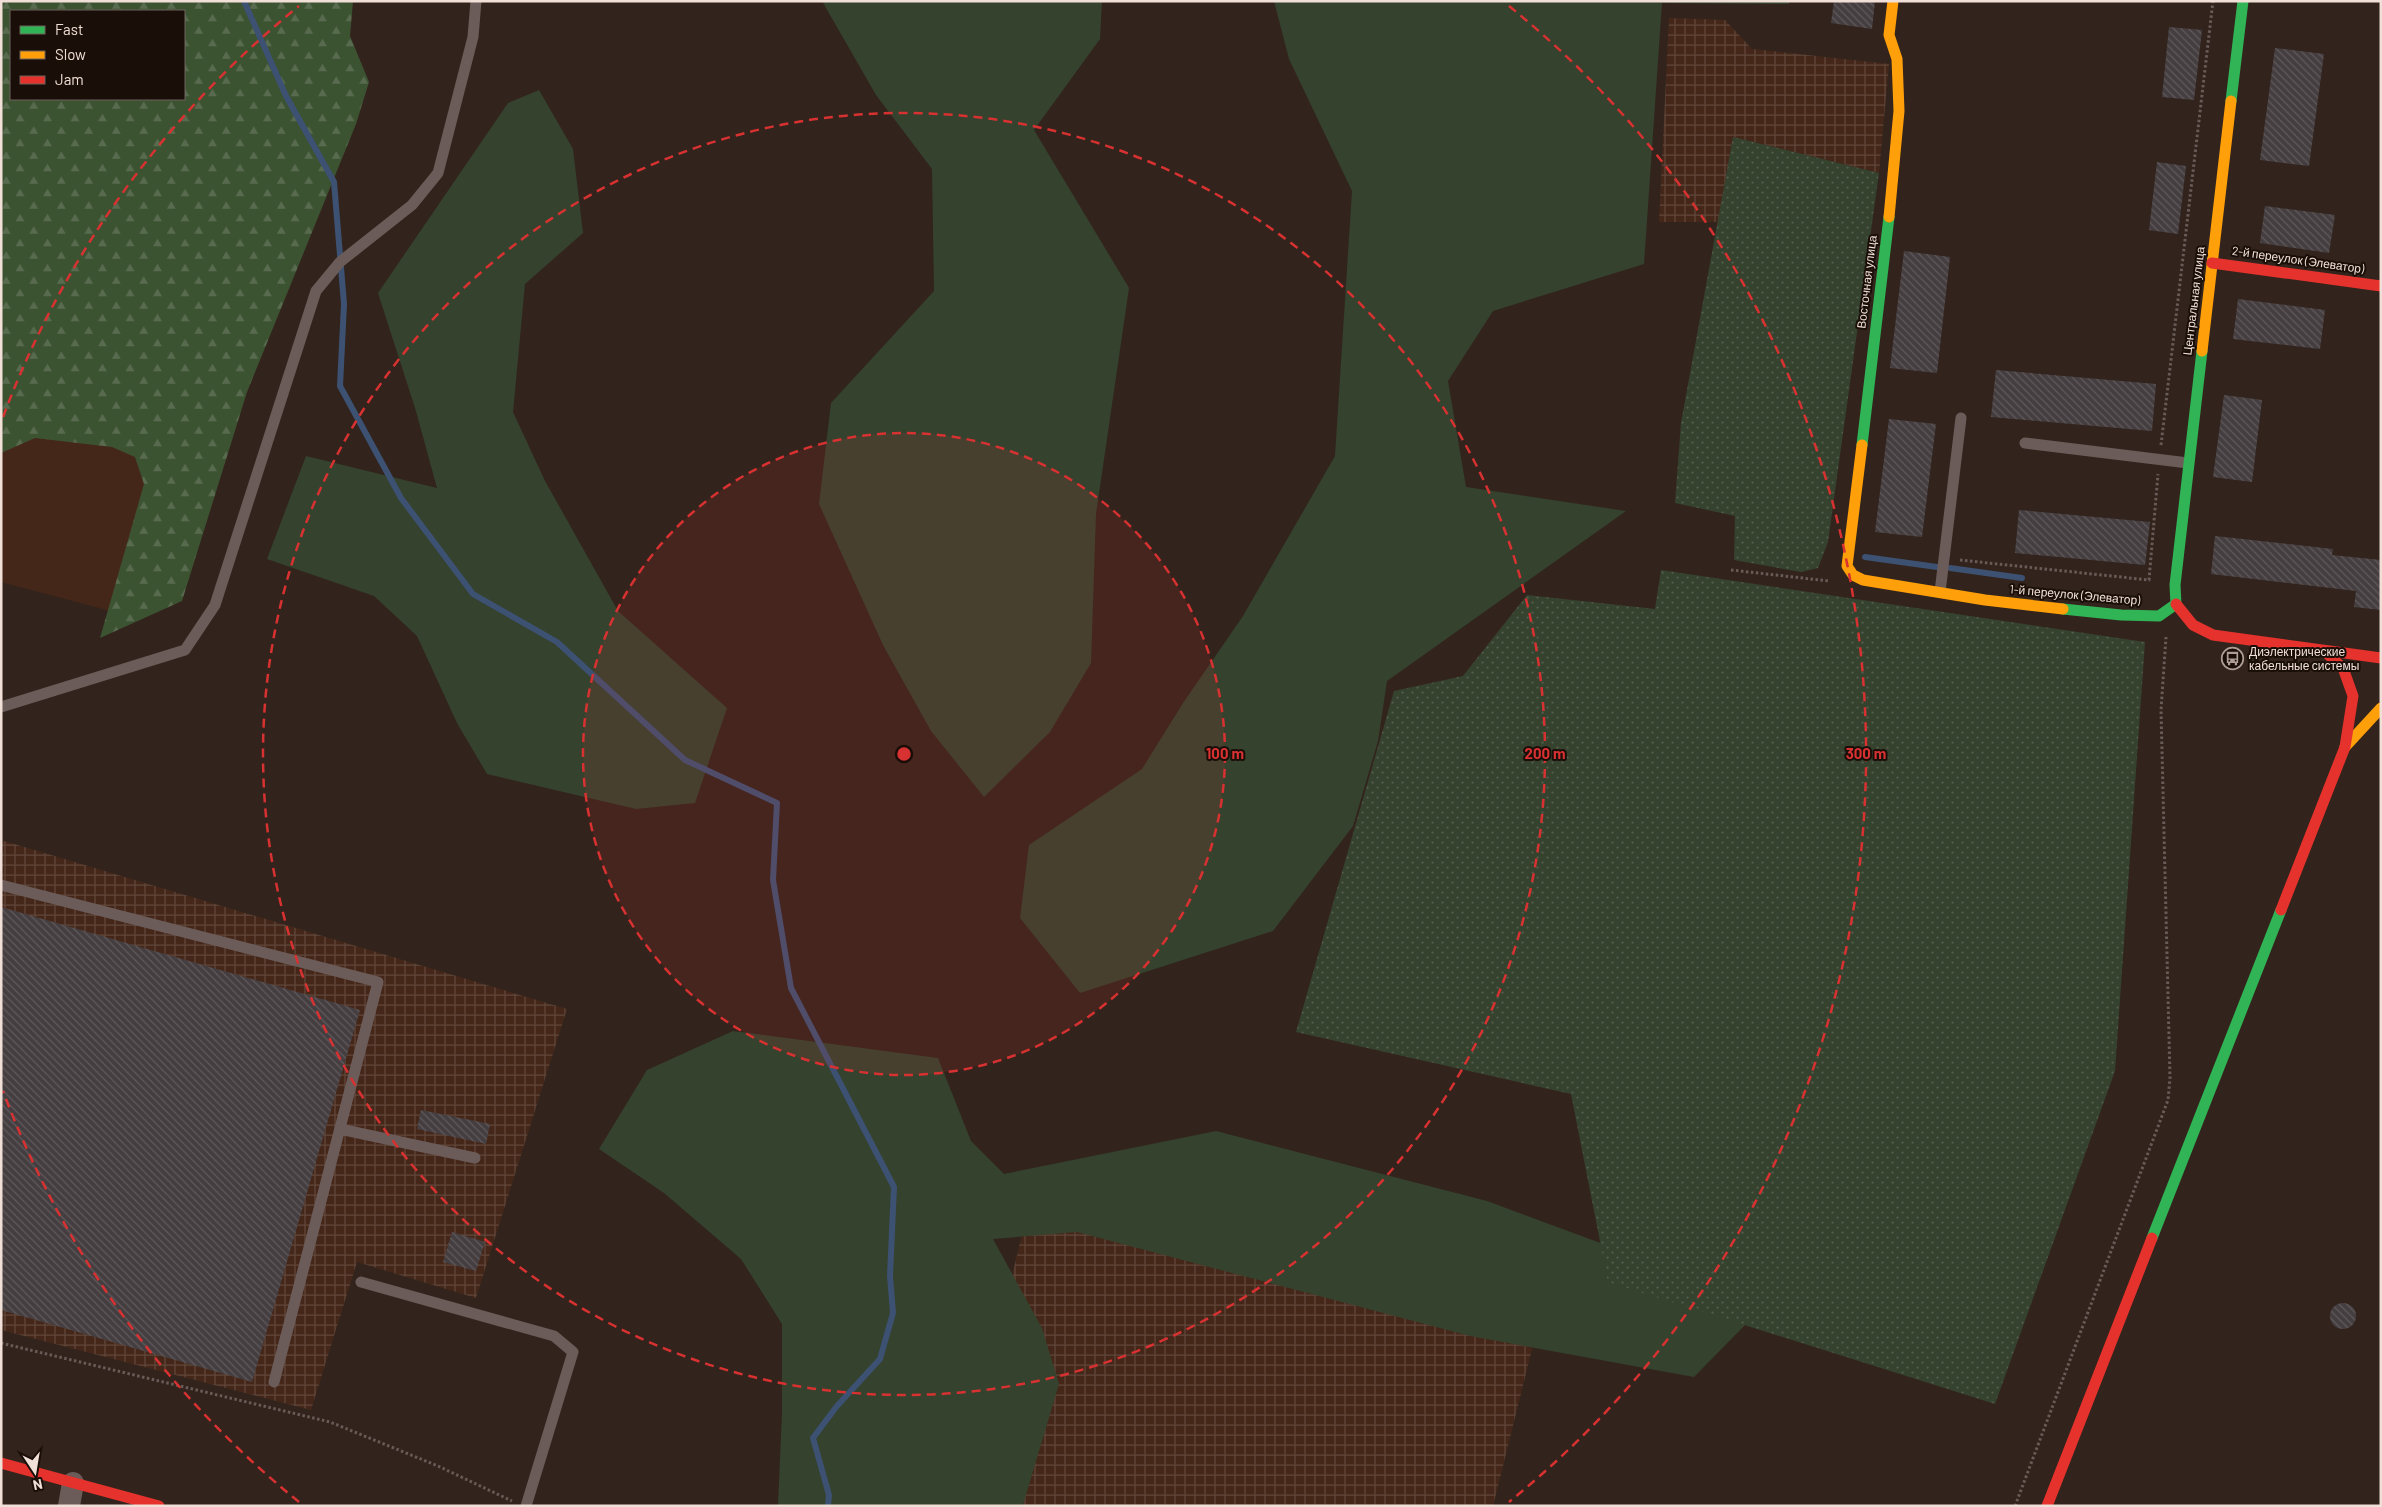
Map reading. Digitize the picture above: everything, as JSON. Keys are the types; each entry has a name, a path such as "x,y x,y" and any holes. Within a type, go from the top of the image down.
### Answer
{"street":[{"name":"Восточная улица","path":"1850,570 1897,148 1899,111 1897,59 1889,35 1893,1"},
{"name":"Центральная улица","path":"2176,604 2175,585 2188,463 2242,1"},
{"name":"2-й переулок (Элеватор)","path":"2212,263 2381,286"},
{"name":"1-й переулок (Элеватор)","path":"1850,570 1863,580 1940,593 1985,600 2121,615 2159,616 2176,604"},
{"path":"2176,604 2193,625 2213,635 2381,658"},
{"path":"2047,1506 2345,746 2353,696 2343,668 2323,650"},
{"path":"2345,746 2381,708"},
{"path":"1,1463 159,1506"},
{"path":"69,1506 73,1482"}],"lane":[{"path":"1,707 185,650 215,605 316,292 340,262 412,204 438,173 473,37 476,1"},
{"path":"1940,593 1961,418"},
{"path":"2025,443 2188,463"},
{"path":"1,885 378,982 274,1382"},
{"path":"340,1129 475,1158"},
{"path":"361,1282 554,1336 573,1352 526,1506"}],"path":[{"path":"1944,559 2149,580 2159,459 2213,1"},
{"path":"1732,570 1837,581 1850,570"},
{"path":"2015,1506 2168,1100 2170,1078 2161,710 2166,637 2176,604"},
{"path":"1,1343 330,1422 438,1466 520,1506"}],"shaded area":[{"path":"1,1 190,1 269,137 126,615 1,582"},
{"path":"1669,18 1725,20 1752,49 1889,64 1879,173 1733,137 1718,222 1659,222"},
{"path":"1,840 567,1009 476,1298 357,1262 311,1410 1,1330"},
{"path":"1030,1200 1536,1333 1493,1506 958,1506"}],"green space":[{"path":"1,1 353,1 350,36 369,82 356,124 247,392 182,601 100,638 144,484 135,457 112,447 35,438 1,453"},
{"path":"822,1 1102,1 1100,39 1034,130 1129,288 1096,514 1091,663 1050,732 984,797 931,731 883,645 819,504 831,403 934,291 932,169 876,95"},
{"path":"1274,1 1789,1 1789,4 1662,3 1644,264 1493,311 1448,381 1466,487 1626,511 1387,681 1378,741 1353,826 1273,931 1080,993 1020,918 1029,845 1142,769 1183,703 1243,616 1335,456 1352,191 1289,59"},
{"path":"539,90 573,149 583,233 525,284 513,412 545,481 618,611 727,708 695,803 636,809 487,774 457,723 417,636 374,596 267,559 306,456 437,488 416,411 378,293 508,103"},
{"path":"1733,137 1879,173 1828,542 1818,568 1801,572 1734,560 1735,516 1675,503 1681,423"},
{"path":"1661,570 2145,642 2115,1071 1995,1404 1608,1282 1571,1094 1296,1032 1394,691 1463,676 1527,595 1655,609"},
{"path":"733,1031 938,1058 971,1141 1004,1174 1216,1131 1487,1201 1733,1292 1750,1320 1694,1377 1470,1336 1077,1232 993,1239 1042,1328 1059,1384 1023,1505 1025,1506 778,1506 782,1413 782,1324 741,1259 664,1193 599,1149 647,1070"}],"building":[{"path":"1834,1 1875,1 1872,29 1831,23"},
{"path":"2169,27 2202,30 2194,100 2162,97"},
{"path":"2275,48 2324,54 2309,166 2260,160"},
{"path":"2157,162 2186,166 2178,234 2149,230"},
{"path":"2265,206 2335,215 2329,253 2260,243"},
{"path":"1904,251 1950,257 1937,373 1890,368"},
{"path":"2238,299 2325,310 2320,349 2233,339"},
{"path":"1996,370 2156,384 2152,431 1991,417"},
{"path":"2224,395 2262,400 2252,482 2213,477"},
{"path":"1889,419 1936,424 1922,537 1875,532"},
{"path":"2019,510 2150,522 2145,565 2015,553"},
{"path":"2215,536 2333,549 2332,555 2381,560 2381,610 2354,607 2356,591 2211,574"},
{"path":"1,907 360,1010 252,1382 1,1310"},
{"path":"421,1110 490,1124 486,1144 417,1129"},
{"path":"452,1232 485,1242 476,1271 443,1262"},
{"path":"2343,1303 2352,1307 2356,1316 2352,1325 2343,1329 2334,1325 2330,1316 2334,1307"}],"waterway":[{"path":"244,1 286,96 334,182 344,304 340,386 401,498 473,594 557,642 685,760 777,803 773,880 791,988 894,1187 890,1276 893,1313 880,1359 837,1406 813,1438 829,1495 828,1506"},
{"path":"1865,557 1937,567"},
{"path":"1950,568 2022,578"}],"traffic: fast":[{"path":"2231,101 2243,1"},
{"path":"1862,445 1889,217"},
{"path":"2176,604 2175,585 2202,351"},
{"path":"2063,609 2121,615 2159,616 2176,604"},
{"path":"2152,1238 2281,910"}],"traffic: slow":[{"path":"1889,217 1899,111 1897,59 1889,35 1893,1"},
{"path":"2202,351 2231,101"},
{"path":"1862,445 1847,566 1853,575 1863,580 1985,600 2063,609"},
{"path":"2345,747 2381,708"}],"traffic: jam":[{"path":"2212,263 2381,286"},
{"path":"2176,604 2193,625 2213,635 2381,658"},
{"path":"2281,910 2345,747 2353,696 2343,668 2323,650"},
{"path":"2047,1506 2152,1238"},
{"path":"1,1463 159,1506"}],"place":[{"name":"Диэлектрические кабельные системы","path":"2233,659"}]}
